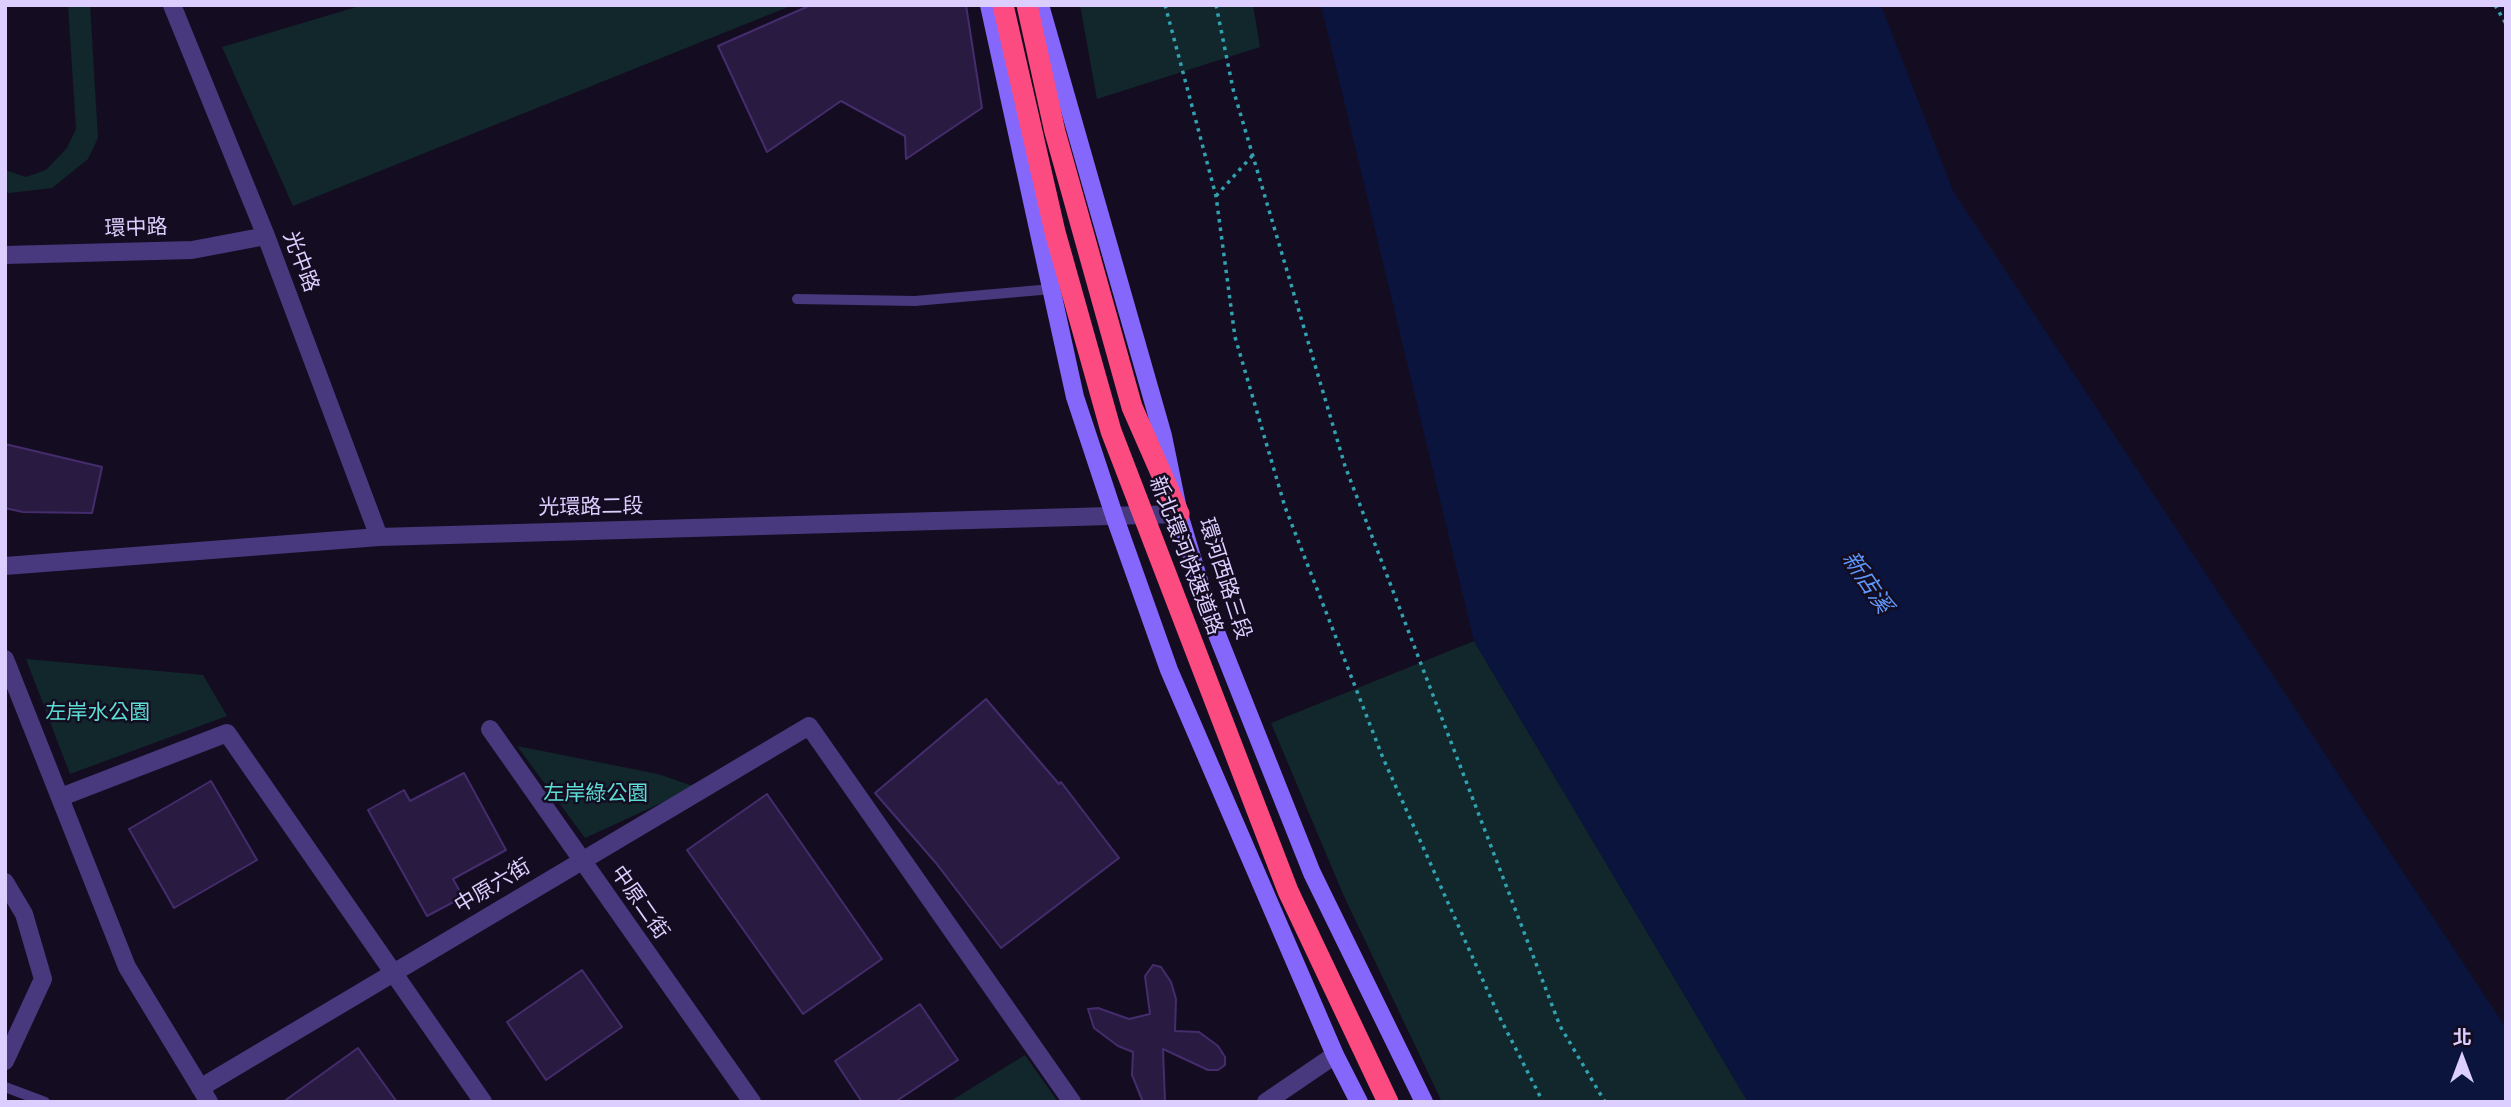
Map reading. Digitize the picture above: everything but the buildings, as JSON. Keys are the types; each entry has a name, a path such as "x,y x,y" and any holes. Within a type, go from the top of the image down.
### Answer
{"highway":[{"name":"新北環河快速道路","path":"1003,5 1055,233 1111,431 1287,891 1388,1102"},
{"name":"新北環河快速道路","path":"1027,5 1055,132 1132,407 1179,514"}],"main road":[{"path":"989,5 1076,397 1115,518 1169,670 1335,1055 1359,1102"},
{"name":"環河西路三段","path":"1040,5 1163,436 1179,514 1210,617 1312,873 1424,1102"}],"street":[{"name":"光中路","path":"172,5 266,236 379,537"},
{"name":"環中路","path":"5,255 192,250 266,236"},
{"name":"光環路二段","path":"5,566 379,537 1115,518 1179,514"},
{"path":"5,659 127,967 204,1095"},
{"name":"中原六街","path":"204,1095 392,974 810,726 1072,1102"},
{"name":"中原二街","path":"490,729 751,1102"},
{"path":"61,797 227,733 483,1102"},
{"path":"5,882 24,914 43,979 9,1041 5,1061"},
{"path":"1266,1102 1335,1055"}],"lane":[{"path":"797,299 915,301 1052,289"},
{"path":"5,1087 45,1102"}],"path":[{"path":"1165,5 1216,195 1235,337 1285,507 1383,758 1498,1014 1543,1102"},
{"path":"1216,5 1233,89 1345,466 1560,1026 1605,1102"},
{"path":"2495,5 2506,24"},
{"path":"1216,195 1253,156"}],"green space":[{"path":"68,5 90,5 98,138 88,159 52,188 9,193 5,191 5,170 26,177 46,170 67,148 76,129"},
{"path":"363,5 793,5 293,206 222,47"},
{"path":"1080,5 1253,5 1260,47 1097,99"},
{"path":"1474,641 1748,1102 1442,1102 1343,894 1271,723"},
{"name":"左岸水公園","path":"26,659 203,675 227,716 70,774"},
{"name":"左岸綠公園","path":"517,746 658,774 696,787 585,838"},
{"path":"1025,1055 1058,1102 949,1102"}],"water":[{"name":"新店溪","path":"1321,5 1881,5 1953,191 2506,1028 2506,1102 1748,1102 1474,641"}]}
